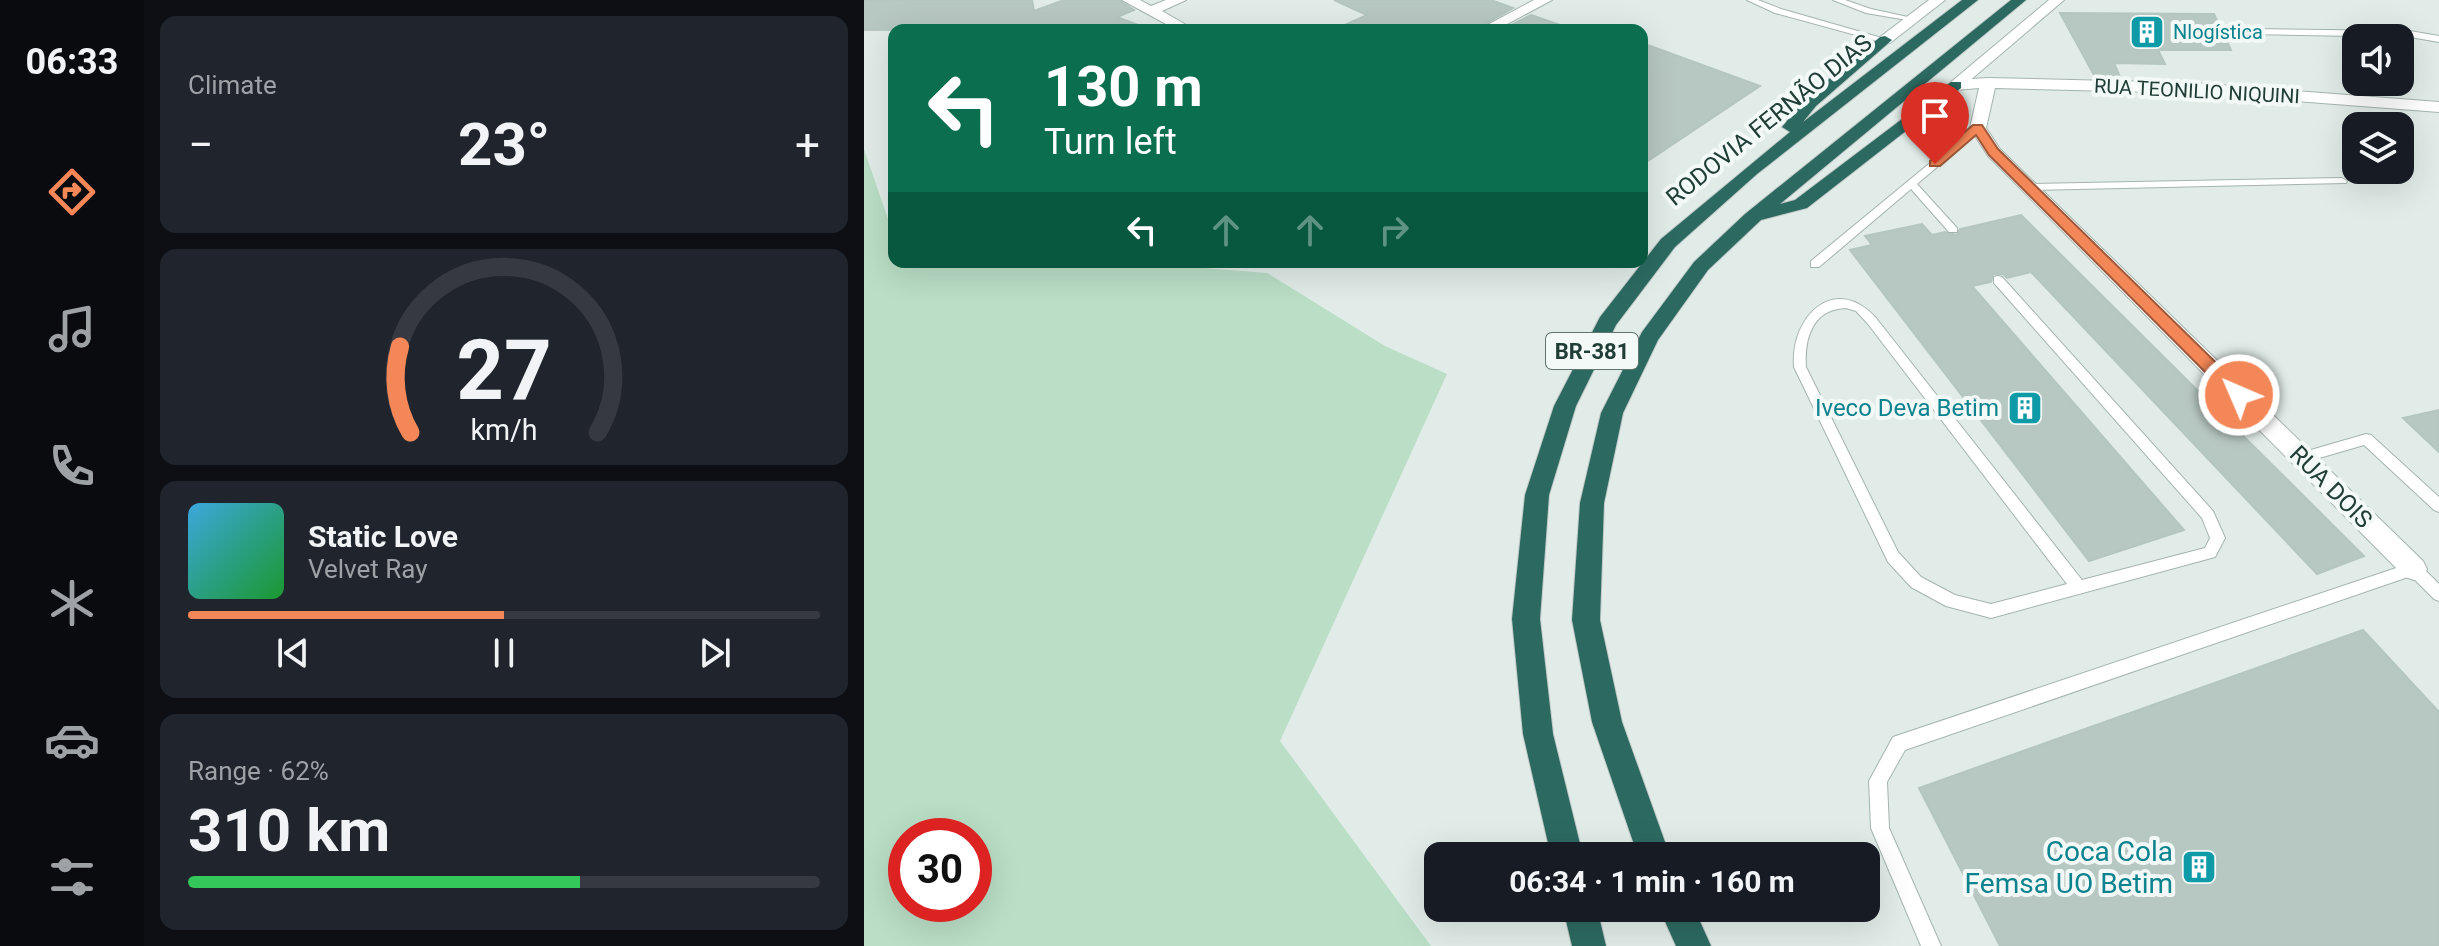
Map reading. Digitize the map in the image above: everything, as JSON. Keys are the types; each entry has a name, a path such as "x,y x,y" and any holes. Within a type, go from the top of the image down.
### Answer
{"highway":[{"name":"RODOVIA FERNÃO DIAS","path":"1564,842 1538,734 1526,619 1537,495 1565,406 1607,322 1668,243 1751,170 1971,0"},
{"name":"BR-381","path":"1649,842 1607,722 1586,620 1592,503 1612,413 1649,337 1701,266 1752,218 2019,0"},
{"path":"1751,170 1810,103 1885,40"},
{"name":"BR-381","path":"1752,218 1801,204 1956,85"},
{"path":"1583,922 1589,946"},
{"path":"1683,922 1694,946"}],"street":[{"path":"1129,0 1177,24"},
{"path":"1152,10 1179,0"},
{"path":"1497,24 1545,0"},
{"path":"1885,40 1938,0"},
{"name":"BR-381","path":"1956,85 2057,0"},
{"path":"1978,128 1988,83"},
{"name":"RUA TEONILIO NIQUINI","path":"1956,85 1988,83 2193,88 2439,107"},
{"name":"RUA DOIS","path":"1978,128 1994,152 2028,187 2414,569"}],"lane":[{"path":"1751,0 1778,11 1885,40"},
{"path":"1837,0 1869,11 1913,19"},
{"path":"2254,32 2410,34 2439,39"},
{"path":"1815,264 1978,128"},
{"path":"2028,187 2342,181"},
{"path":"1911,183 1953,230"},
{"path":"1998,280 2208,515 2218,538 2210,553 1991,611 1952,601 1916,582 1893,557 1803,378 1798,357 1809,319 1827,306 1857,306 1872,321 2078,587"},
{"path":"2302,458 2366,439 2439,506"},
{"path":"1931,946 1880,828 1878,781 1899,743 2414,569 2439,594"}],"green space":[{"path":"864,149 888,219 888,268 1204,268 1267,273 1385,346 1447,374 1280,741 1431,946 864,946"}],"building":[{"path":"864,0 1032,0 1034,11 1064,0 1119,0 1134,10 1117,17 1135,24 888,24 888,30 864,30"},
{"path":"1334,0 1491,0 1513,8 1485,24 1347,24 1367,15"},
{"name":"Nlogística","path":"2060,13 2214,14 2231,50 2158,50 2165,64 2114,63 2120,77 2094,75"},
{"path":"1531,15 1557,24 1514,24"},
{"path":"1648,45 1760,86 1648,161"},
{"name":"Iveco Deva Betim","path":"2021,215 2364,556 2317,574 2031,272 2007,278 2003,274 1993,274 1991,282 1972,286 2184,530 2089,561 1850,250 1872,245 1865,236 1922,224 1932,235 1945,232 1957,235 1960,229"},
{"path":"2439,410 2439,452 2403,418"},
{"name":"Coca Cola Femsa UO Betim","path":"2363,630 2439,712 2439,946 2000,946 1919,788"}],"place":[{"name":"Nlogística","path":"2147,32"},
{"name":"Iveco Deva Betim","path":"2025,408"},
{"name":"Coca Cola Femsa UO Betim","path":"2199,867"}],"route":[{"path":"1935,164 1978,128 1994,152 2239,395"}]}
